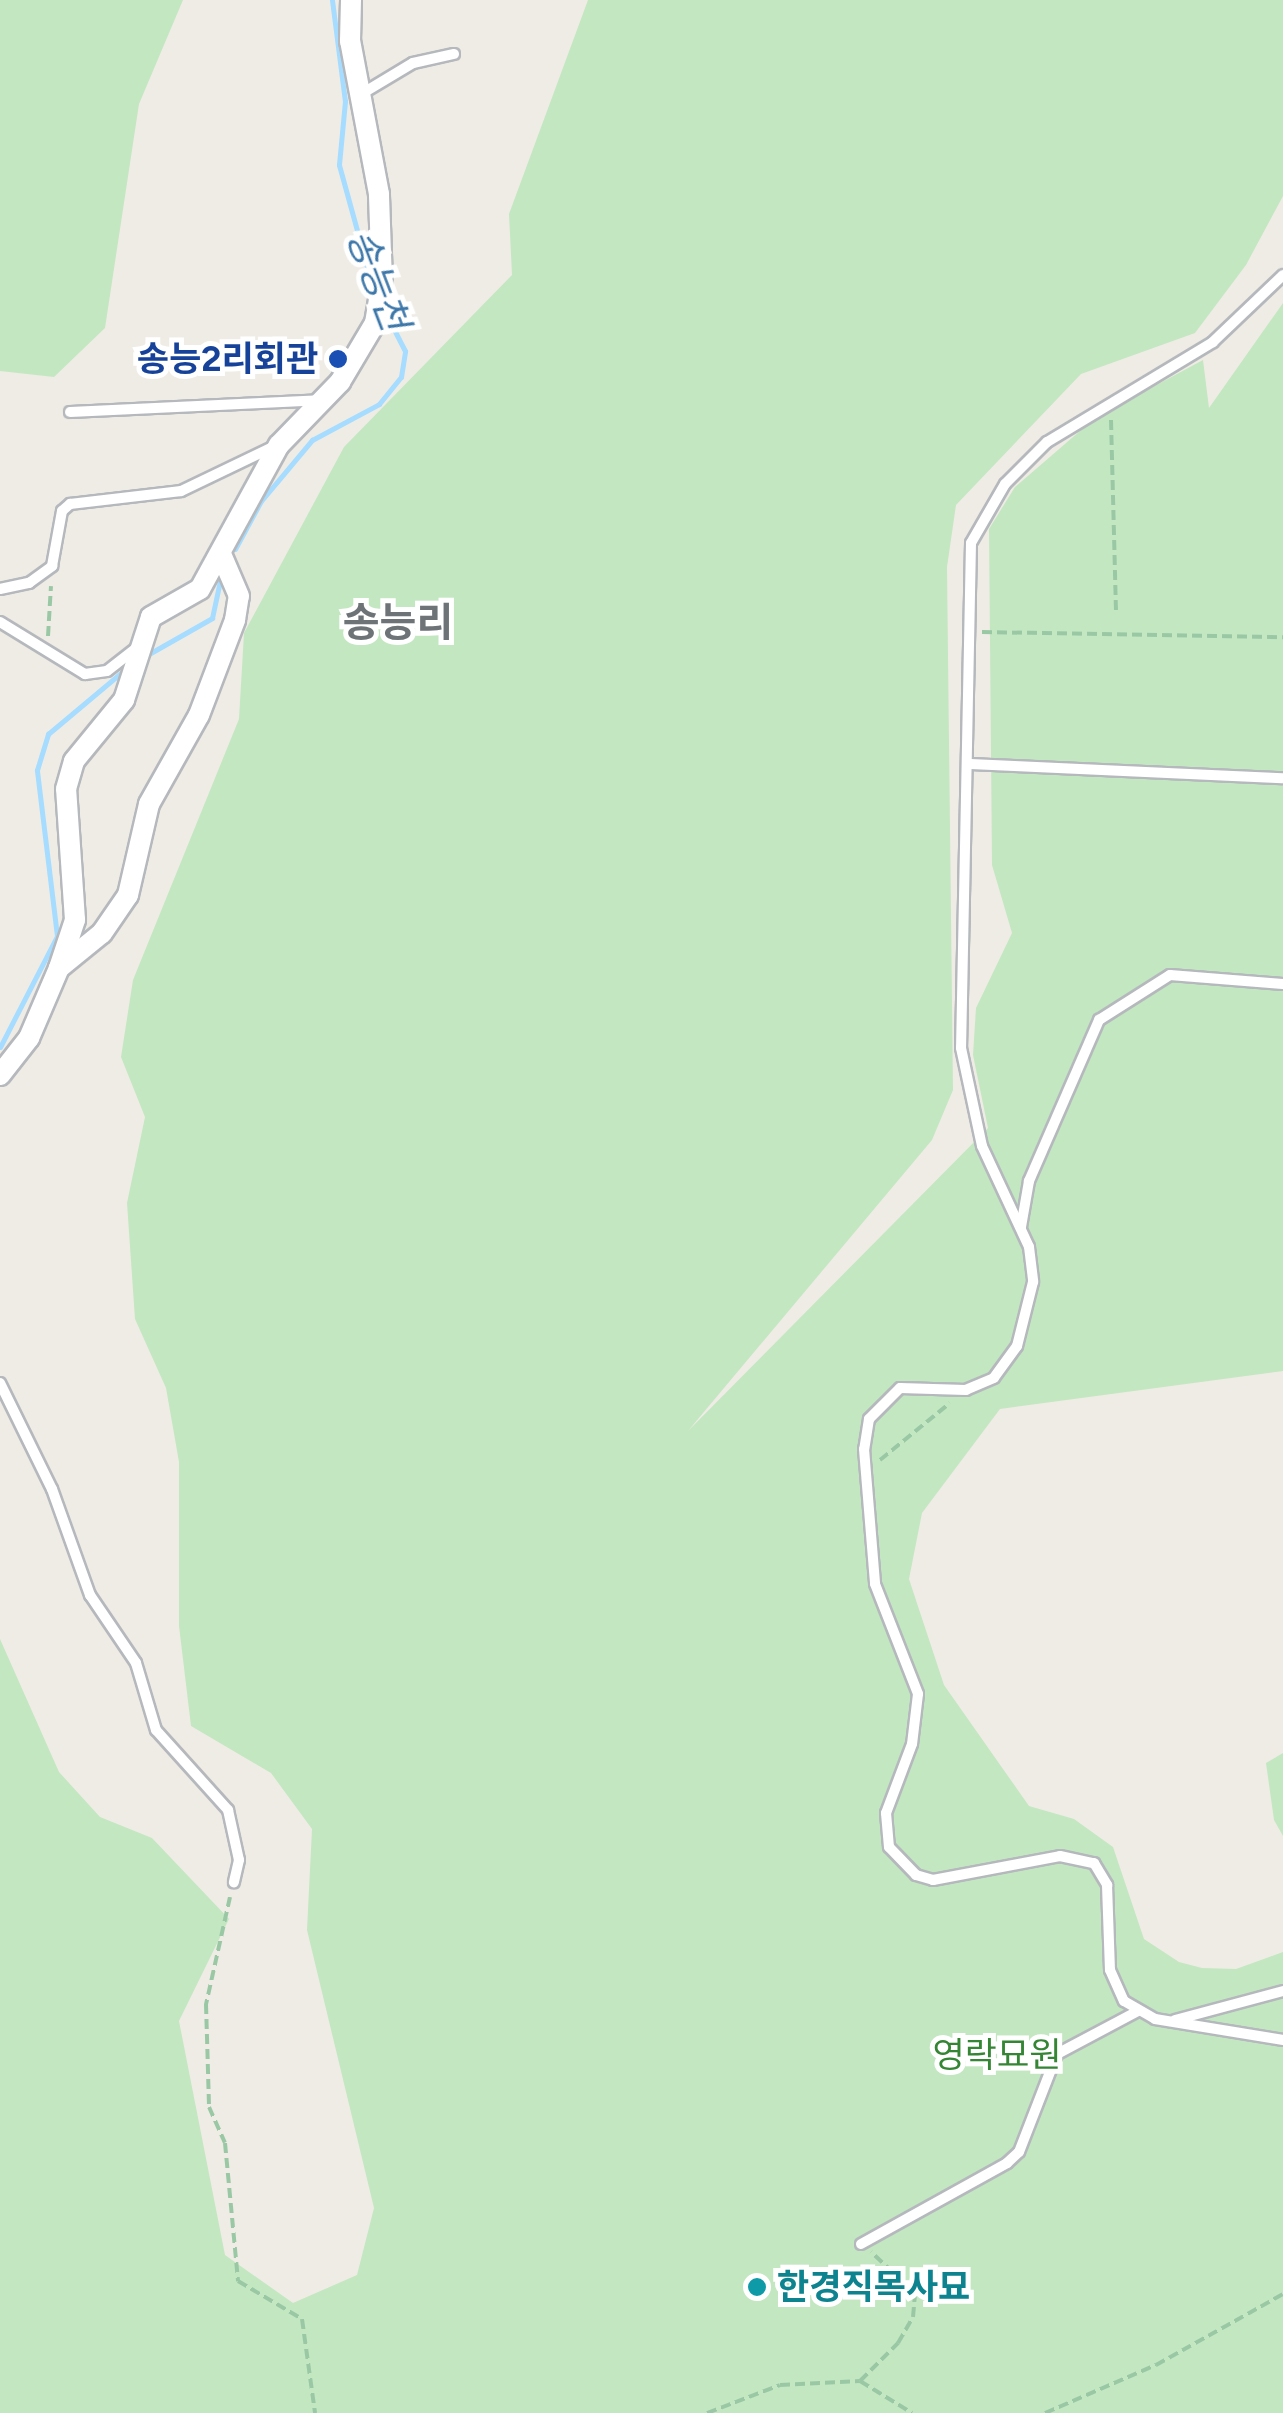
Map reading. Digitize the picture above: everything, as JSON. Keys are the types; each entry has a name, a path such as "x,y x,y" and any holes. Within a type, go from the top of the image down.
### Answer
{"street":[{"path":"0,1075 29,1038 75,920 69,774 124,700 151,618 200,589 279,446 326,399 375,323 382,282 379,194 363,93 350,42 351,0"},
{"path":"59,968 102,933 128,895 149,804 199,715 240,596 221,554"}],"lane":[{"path":"363,93 412,63 454,54"},
{"path":"1283,275 1213,342 1110,400 1047,442 991,504 971,543 970,764 961,1048 982,1146 1022,1228 1032,1265 1030,1298 1012,1356 981,1386 918,1384 888,1395 864,1434 876,1584 918,1694 912,1744 886,1813 889,1847 916,1874 933,1880 1060,1856 1094,1864 1106,1886 1114,1986 1138,2011 1169,2021 1283,2040"},
{"path":"70,412 326,399"},
{"path":"0,590 29,583 52,566 62,512 70,504 181,491 279,446"},
{"path":"0,622 72,671 97,674 137,651"},
{"path":"970,764 1283,778"},
{"path":"1022,1228 1029,1181 1099,1020 1170,976 1283,984"},
{"path":"0,1383 52,1489 90,1594 136,1662 156,1730 228,1810 239,1860 234,1882"},
{"path":"1169,2021 1283,1991"},
{"path":"861,2244 1007,2164 1019,2152 1057,2054 1138,2011"}],"path":[{"path":"1110,400 1116,612"},
{"path":"46,654 52,566"},
{"path":"968,632 1283,636"},
{"path":"866,1476 927,1419 981,1386"},
{"path":"234,1882 206,2004 209,2107 225,2143 238,2281 302,2319 315,2413"},
{"path":"860,2380 898,2344 913,2317 914,2292 861,2244"},
{"path":"1045,2413 1156,2365 1283,2294"},
{"path":"707,2413 780,2385 860,2380 912,2413"}],"green space":[{"path":"0,0 183,0 139,104 105,328 54,377 0,371"},
{"name":"영락묘원","path":"588,0 1283,0 1283,196 1246,265 1195,333 1081,374 956,505 947,567 953,1090 932,1140 688,1431 988,1128 973,1055 976,1008 1012,933 992,865 989,529 1015,487 1095,418 1203,360 1209,408 1283,303 1283,1371 1000,1409 922,1513 909,1579 944,1685 1029,1806 1074,1819 1113,1847 1144,1939 1179,1962 1202,1968 1236,1969 1283,1952 1283,2413 0,2413 0,1639 59,1772 100,1817 152,1838 229,1919 179,2021 225,2255 293,2303 357,2275 374,2208 307,1930 312,1829 271,1773 191,1726 179,1626 179,1462 166,1388 135,1319 127,1203 145,1117 121,1057 133,980 239,719 244,633 344,447 512,275 509,214"},
{"path":"1283,1753 1283,1836 1274,1820 1266,1763"}],"waterway":[{"name":"송능천","path":"332,0 345,101 339,165 374,292"},
{"name":"송능천","path":"235,549 261,501 312,440 379,404 401,377 405,351 384,310"},
{"name":"송능천","path":"147,655 212,618 221,576"},
{"name":"송능천","path":"0,1047 57,936 37,770 48,734 129,666"}],"place":[{"name":"송능2리회관","path":"338,359"},
{"name":"한경직목사묘","path":"757,2287"}],"district":[{"name":"송능리","path":"398,622"}]}
